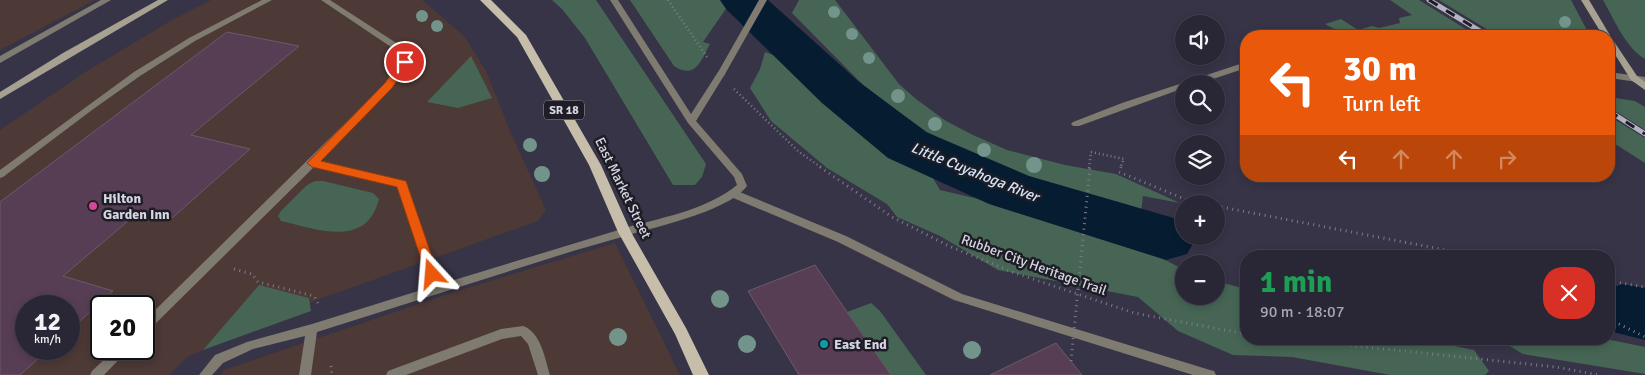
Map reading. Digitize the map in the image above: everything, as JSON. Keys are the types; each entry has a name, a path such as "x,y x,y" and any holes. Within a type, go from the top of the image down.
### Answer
{"main road":[{"name":"East Market Street","path":"485,0 521,35 595,165 624,232 681,332 701,375"}],"street":[{"path":"0,60 107,0"},
{"path":"0,96 59,59 164,0"},
{"path":"0,175 120,85 244,12 268,0"},
{"path":"155,317 388,86 405,62 401,50 325,0"},
{"path":"205,375 219,359 251,345 312,329 682,215 735,194 742,186 739,176 691,120 614,0"},
{"path":"691,120 721,74 763,0"},
{"path":"1585,0 1604,30"},
{"path":"1615,48 1634,78 1645,87"},
{"path":"1215,75 1240,67"},
{"path":"1615,76 1645,80"},
{"path":"1076,124 1175,88"},
{"path":"312,163 402,184 437,289"},
{"path":"735,194 842,239 958,296 1210,375"},
{"path":"305,375 312,329"},
{"path":"392,375 501,334 524,331 533,341 544,375"},
{"path":"96,375 112,360"},
{"path":"1182,365 1192,375"}],"path":[{"name":"Rubber City Heritage Trail","path":"668,0 704,54 742,97 800,152 892,217 949,246 1015,273 1134,313 1240,333"},
{"path":"1070,361 1091,152 1124,159 1119,172 1175,195"},
{"path":"1225,208 1446,250"},
{"path":"230,268 252,274 258,282 314,296 321,308"},
{"path":"1615,282 1645,287"},
{"path":"1615,322 1645,337"},
{"path":"1343,345 1556,367 1599,375"}],"shaded area":[{"path":"0,0 95,0 0,50"},
{"path":"211,0 422,0 465,37 487,73 510,131 546,210 538,221 317,300 187,357 169,375 0,375 0,130 87,71 172,20"},
{"path":"615,243 680,375 220,375 224,370 454,292"}],"green space":[{"path":"552,0 596,0 706,164 702,177 695,185 673,185 585,38 562,9"},
{"path":"630,0 732,0 703,42 710,44 700,62 692,70 687,71 674,66"},
{"path":"799,0 835,0 899,84 946,121 1007,150 1065,165 1116,174 1175,202 1143,196 1141,212 989,164 927,132 868,90 792,13"},
{"path":"1390,0 1419,0 1467,30 1358,30 1372,26 1379,28 1400,23 1399,18 1412,15"},
{"path":"1439,0 1571,0 1587,30 1488,30"},
{"path":"1603,0 1645,0 1645,59 1626,40"},
{"path":"1341,19 1358,30 1339,30 1325,24"},
{"path":"765,52 795,63 814,78 839,110 875,140 926,166 940,190 1026,210 1075,228 1134,243 1175,265 1175,305 1225,305 1225,283 1240,287 1240,345 1449,345 1474,350 1489,371 1485,375 1390,375 1292,357 1233,355 1178,331 1138,297 998,270 940,236 897,217 887,204 827,168 771,121 750,88 760,69"},
{"path":"471,56 492,98 458,108 427,102"},
{"path":"1615,98 1635,101 1645,107 1645,130 1615,111"},
{"path":"1615,120 1645,138 1645,163 1615,144"},
{"path":"315,181 323,181 373,193 379,199 373,215 364,225 352,230 339,232 324,231 281,221 278,216 281,211 307,185"},
{"path":"259,285 309,298 311,311 203,350"},
{"path":"1615,288 1645,294 1645,303 1615,297"},
{"path":"871,303 880,311 926,375 891,375 847,312"},
{"path":"1615,341 1645,347 1645,374 1523,354 1508,345 1615,345"}],"building":[{"name":"Hilton Garden Inn","path":"227,32 299,46 191,135 250,149 171,219 140,211 63,276 113,291 109,295 90,295 90,312 80,321 80,295 15,295 15,360 37,360 20,375 0,375 0,202"},
{"name":"East End","path":"815,265 891,375 799,375 748,291"},
{"path":"1056,343 1082,375 990,375"}],"waterway":[{"name":"Little Cuyahoga River","path":"742,0 840,92 907,145 1009,190 1166,238"},
{"name":"Little Cuyahoga River","path":"1622,310 1645,314"}],"railway":[{"path":"1429,0 1478,30"},
{"path":"1615,115 1645,134"}],"place":[{"name":"Hilton Garden Inn","path":"93,206"},
{"name":"East End","path":"824,344"}],"route":[{"path":"405,62 388,86 312,163 402,184 432,274"}]}
